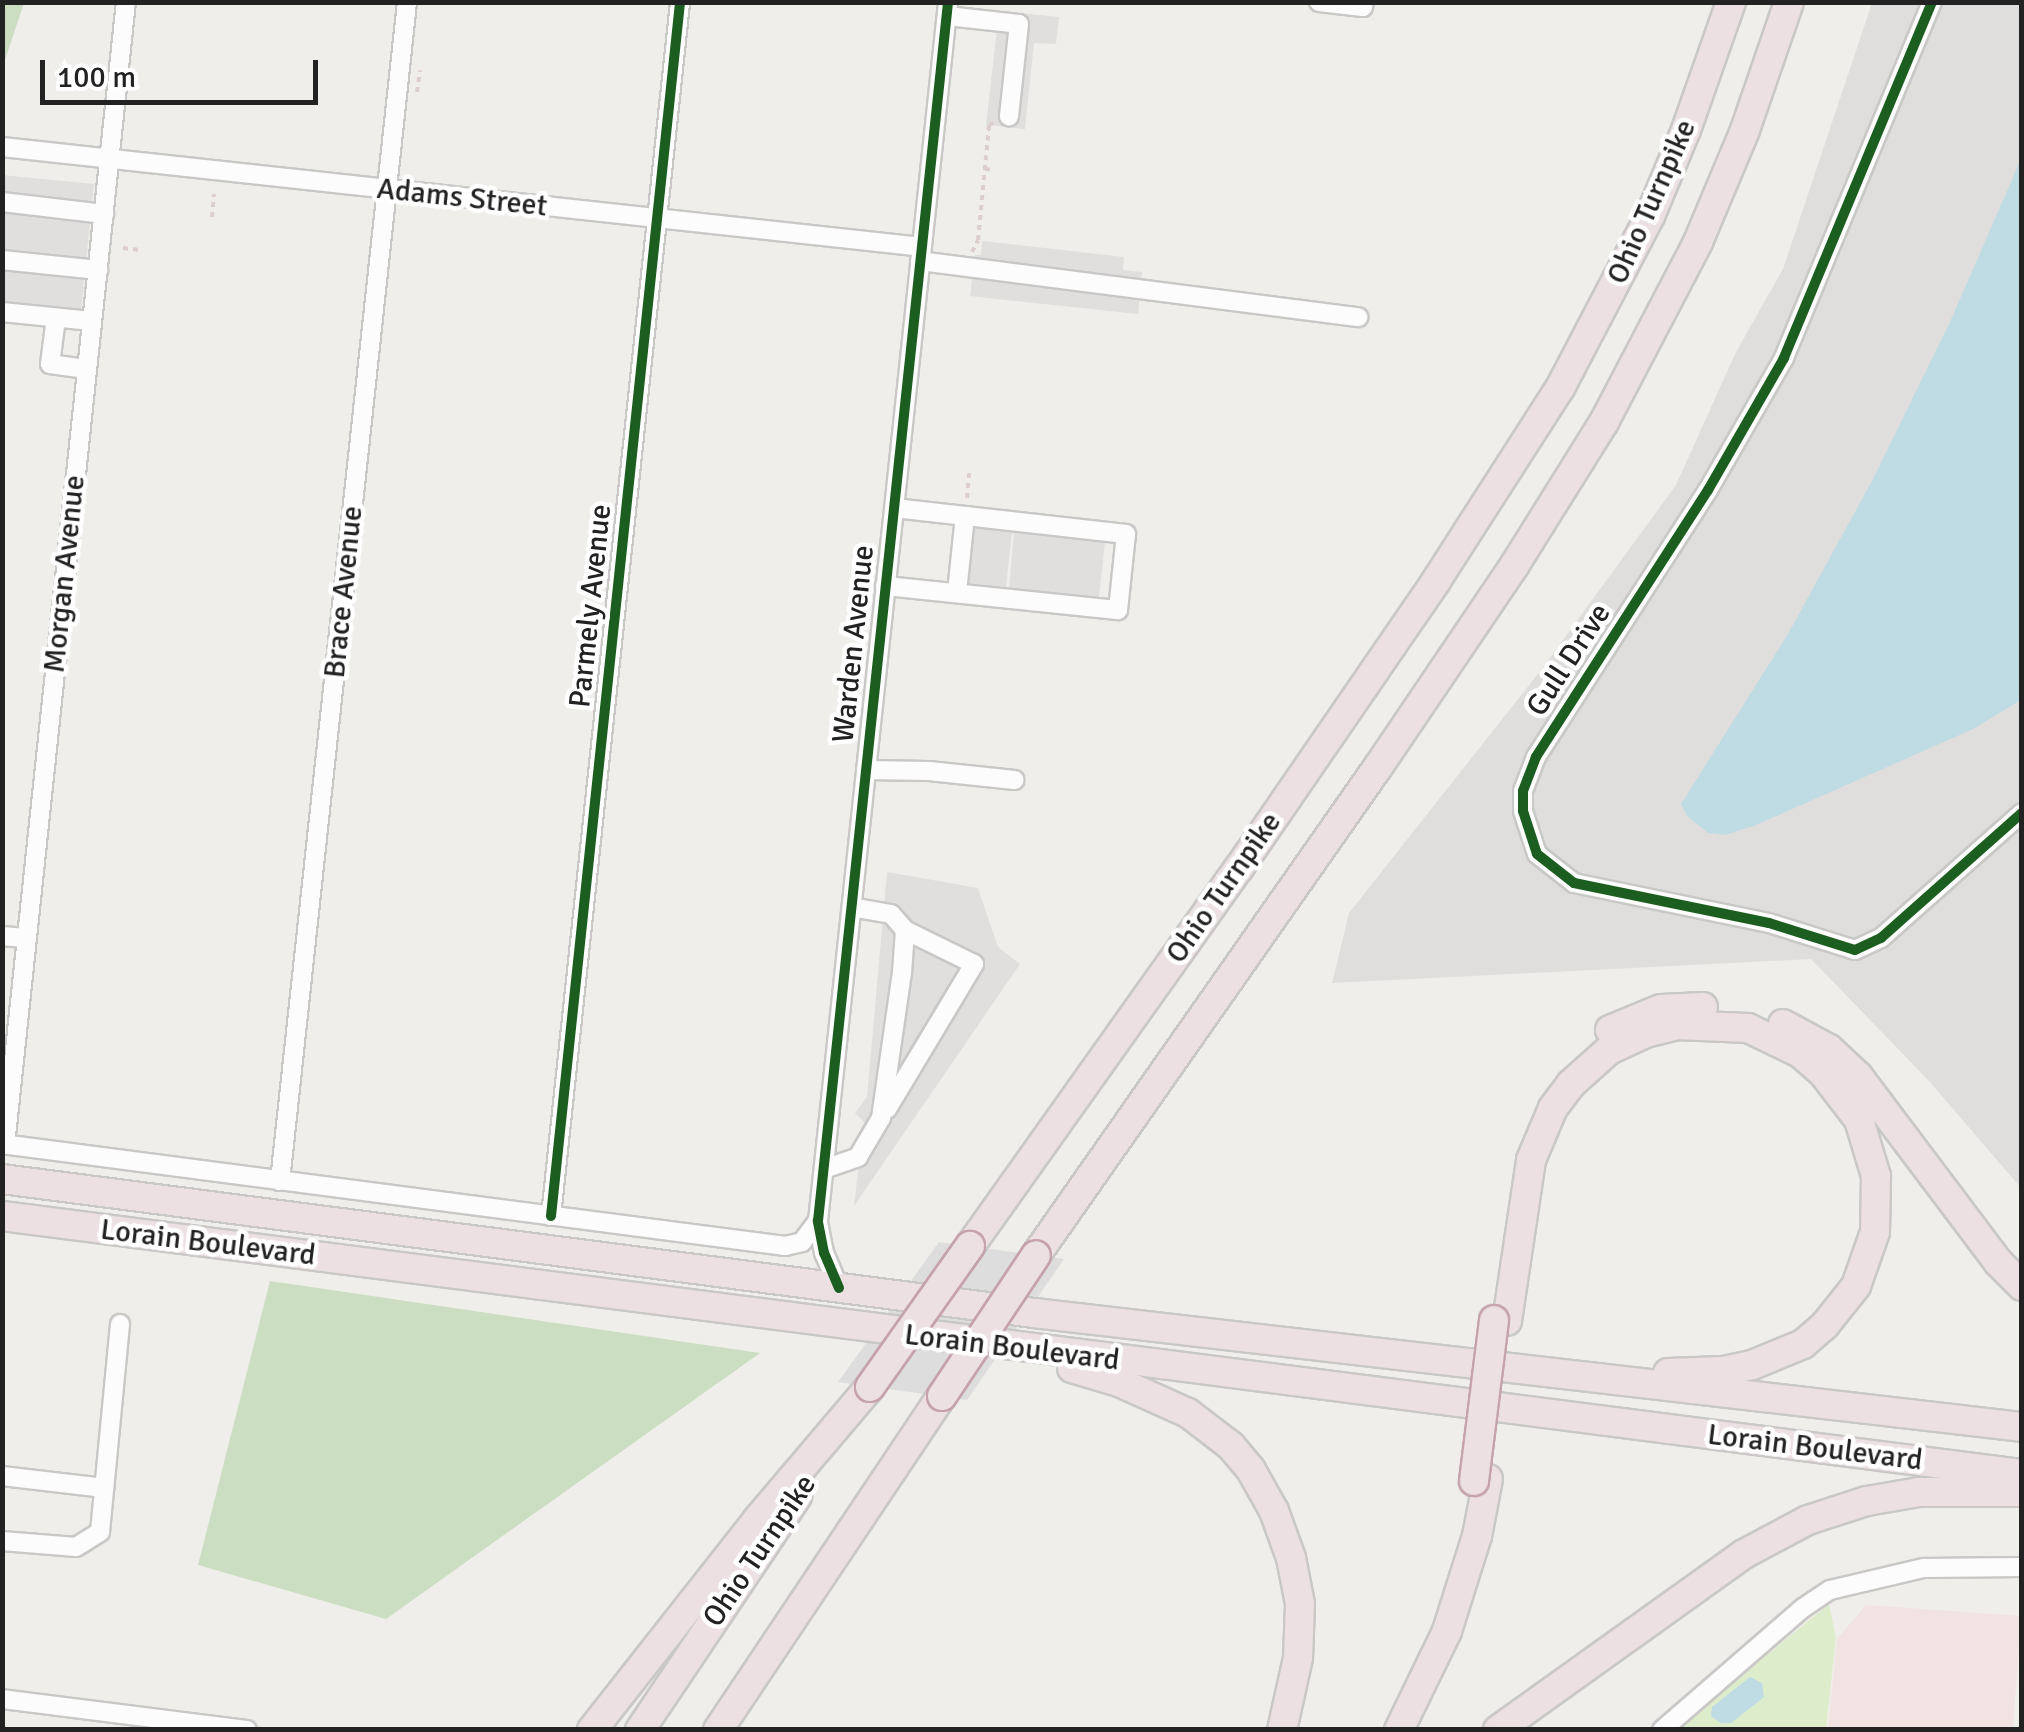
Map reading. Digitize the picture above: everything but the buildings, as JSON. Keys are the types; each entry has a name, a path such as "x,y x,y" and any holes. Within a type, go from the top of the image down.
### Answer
{"highway":[{"name":"Ohio Turnpike","path":"640,1730 870,1387 1250,852 1436,580 1560,388 1650,216 1686,130 1731,2"},
{"name":"Ohio Turnpike","path":"721,1725 1036,1255 1378,768 1514,566 1604,422 1698,242 1745,130 1789,2"},
{"path":"1399,1730 1447,1631 1477,1536 1515,1150 1536,1102 1567,1064 1599,1036 1640,1014 1676,1006 1766,1016 1828,1049 1858,1076 1998,1262 2022,1286"},
{"path":"1500,1320 1523,1198 1540,1134 1571,1084 1609,1050 1677,1025 1748,1028 1800,1053 1823,1072 1859,1120 1876,1176 1876,1232 1856,1286 1825,1325 1802,1344 1780,1356 1723,1371 1510,1370"},
{"name":"Lorain Boulevard","path":"2,1179 839,1288 1510,1370 2022,1426"},
{"name":"Lorain Boulevard","path":"2,1216 948,1340 2022,1474"},
{"path":"948,1340 1066,1366 1161,1400 1188,1413 1231,1446 1252,1470 1280,1526 1300,1604 1298,1658 1282,1730"},
{"path":"592,1730 758,1519 870,1387"},
{"path":"1385,1730 1451,1586 1481,1480"},
{"path":"1498,1730 1744,1554 1808,1520 1919,1492 2022,1492"}],"street":[{"name":"Morgan Avenue","path":"4,1145 126,2"},
{"name":"Brace Avenue","path":"280,1181 407,2"},
{"name":"Parmely Avenue","path":"551,1216 680,2"},
{"path":"1319,2 1363,7 1364,2"},
{"name":"Gull Drive","path":"1932,2 1784,358 1708,490 1536,758 1523,790 1523,811 1538,854 1574,883 1769,922 1855,950 1881,938 2022,813"},
{"path":"948,9 1019,24 1009,116"},
{"name":"Warden Avenue","path":"839,1288 824,1253 818,1221 948,9"},
{"name":"Adams Street","path":"2,147 387,192 658,218 1358,318"},
{"path":"2,202 104,214"},
{"path":"2,260 98,270"},
{"path":"2,312 92,322"},
{"path":"56,318 50,364 87,369"},
{"path":"886,586 1118,610 1126,534 966,511 894,508"},
{"path":"957,592 966,511"},
{"path":"866,770 930,771 1015,780"},
{"path":"824,1168 858,1157 974,964 905,930 891,914 852,907"},
{"path":"882,1118 905,930"},
{"path":"2,936 27,938"},
{"path":"4,1145 785,1246 802,1242 818,1221"},
{"path":"2,1541 76,1547 100,1532 120,1324"},
{"path":"2,1476 104,1488"},
{"path":"1662,1730 1803,1608 1830,1590 1924,1568 2022,1566"},
{"path":"2,1699 248,1728"}],"path":[{"path":"972,254 978,240 989,125"},
{"path":"985,169 995,170"},
{"path":"212,217 214,194"},
{"path":"122,248 140,250"},
{"path":"966,511 969,472"}],"shaded area":[{"path":"1872,3 2021,3 2021,1188 1929,1081 1811,959 1332,983 1349,913 1541,670 1676,485 1736,352 1783,269"},
{"path":"999,11 1059,17 1056,44 1034,43 1025,129 986,125"},
{"path":"2,175 94,184 80,320 3,312"},
{"path":"982,241 1124,257 1123,270 1142,272 1138,314 970,296 975,255 981,255"},
{"path":"974,528 1012,532 1006,587 968,583"},
{"path":"1014,532 1105,542 1099,598 1009,588"},
{"path":"887,872 978,888 998,947 1020,964 854,1206 864,1122 855,1113 867,1097"},
{"path":"1866,1605 2021,1616 2013,1729 1828,1729 1837,1639"}],"green space":[{"path":"2,3 24,3 3,66"},
{"path":"270,1281 760,1353 386,1619 198,1565"},
{"path":"1829,1604 1836,1638 1826,1729 1676,1730"}],"water":[{"path":"2021,159 2021,700 1973,729 1756,825 1725,835 1708,833 1687,816 1681,804 1788,634 1873,479 1950,322"},
{"path":"1750,1677 1762,1683 1764,1697 1731,1723 1721,1723 1711,1716 1712,1707"}],"pier":[{"path":"939,1242 1064,1259 967,1400 838,1382"}],"cycle path":[{"path":"551,1216 680,2"},
{"path":"839,1288 824,1253 818,1221 948,2"},
{"path":"1932,2 1784,358 1708,490 1536,757 1523,791 1523,811 1537,854 1574,883 1769,923 1855,950 1881,938 2022,813"}]}
